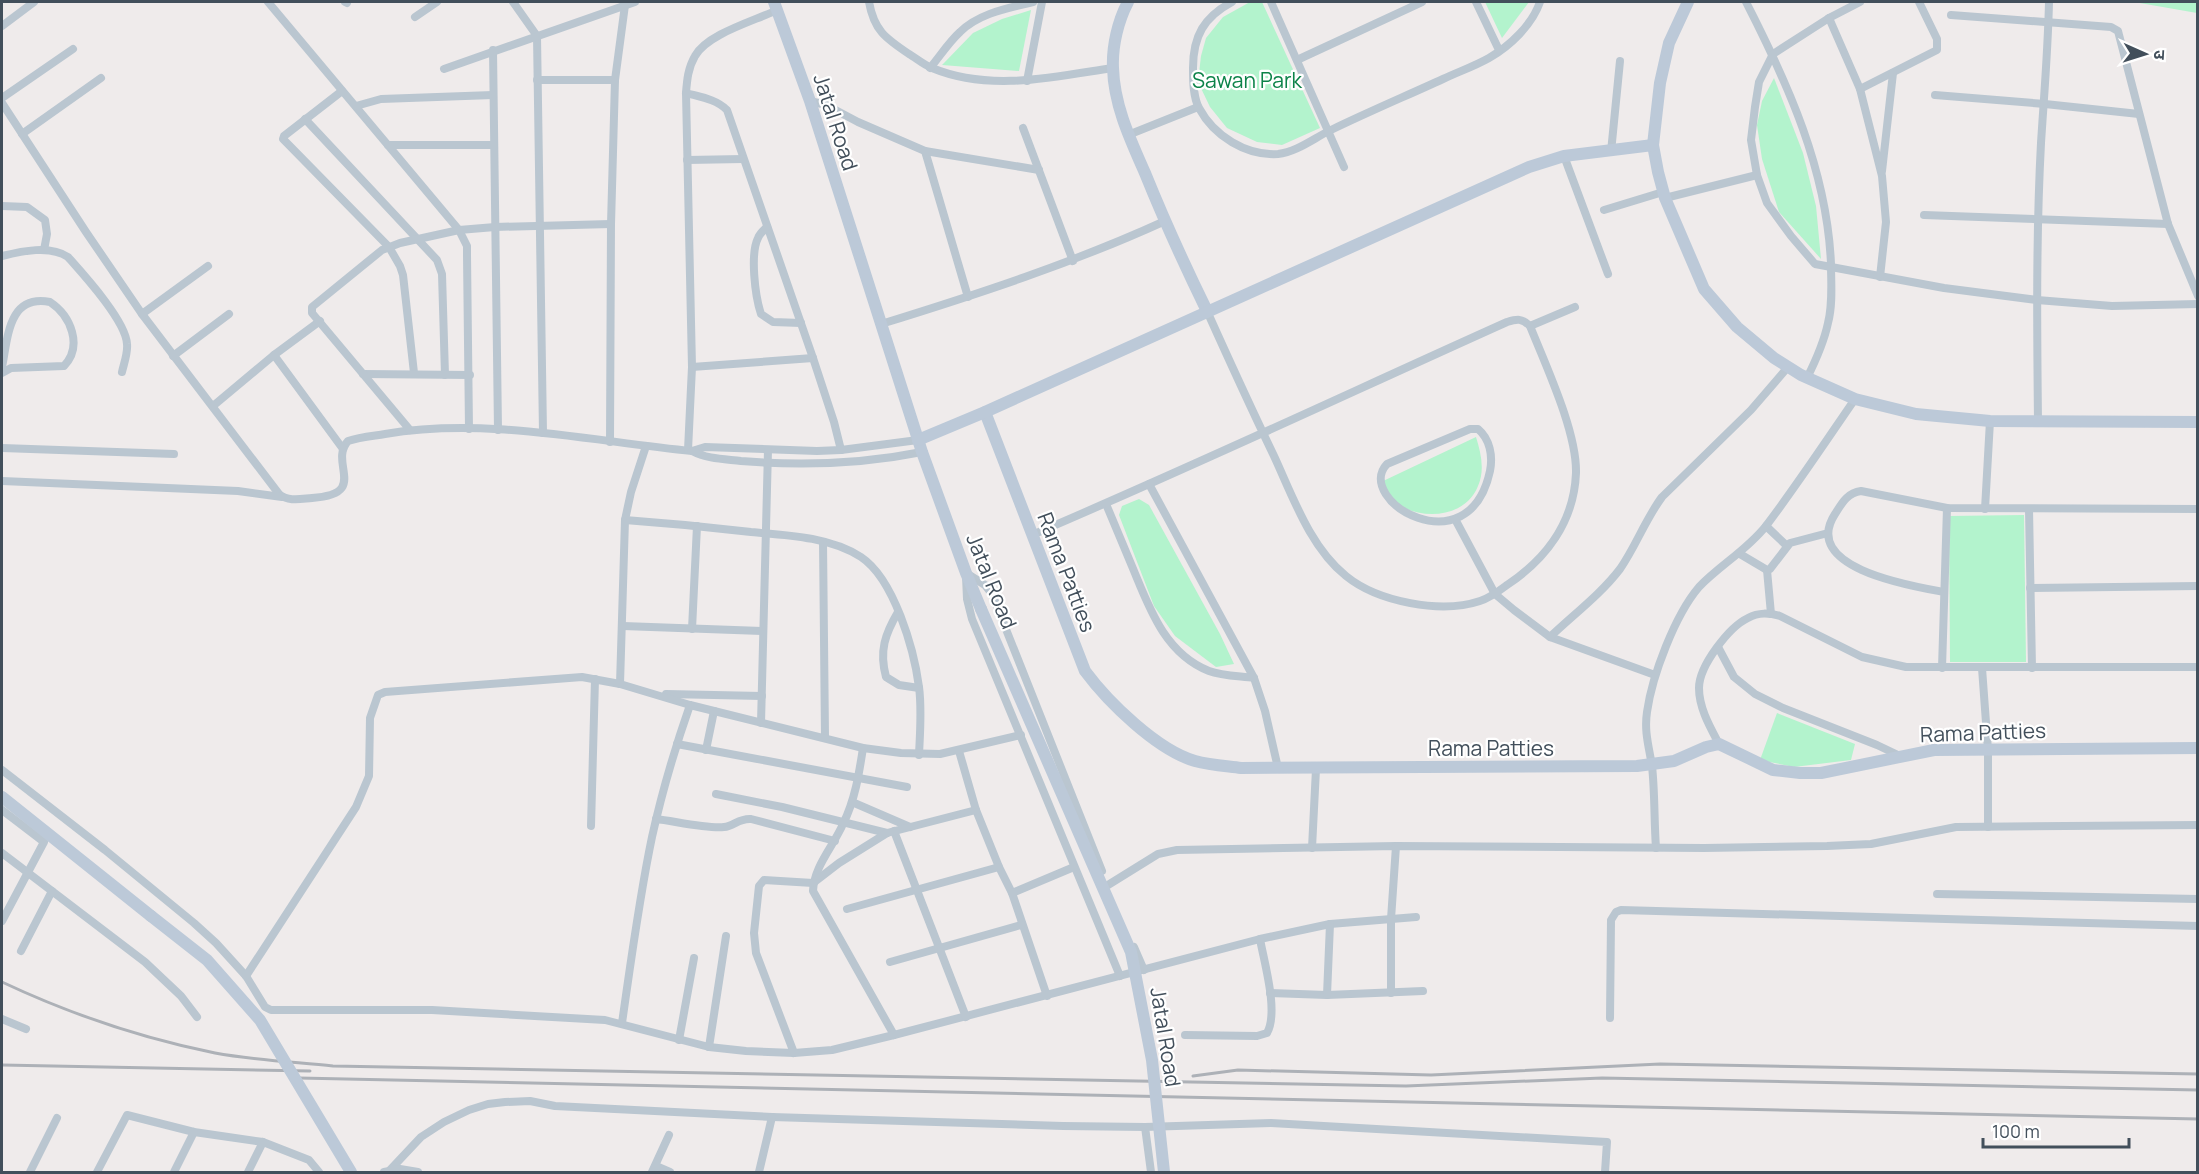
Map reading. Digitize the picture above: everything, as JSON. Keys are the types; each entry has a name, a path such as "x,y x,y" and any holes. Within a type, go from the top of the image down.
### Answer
{"street":[{"path":"2,26 34,2"},
{"path":"268,2 459,230 467,246 470,429"},
{"path":"415,17 437,2"},
{"path":"513,2 537,36 543,433"},
{"path":"604,2 608,12"},
{"path":"444,69 635,2"},
{"path":"869,2 872,17 880,32 892,43 930,68 951,74 987,80 1027,81 1112,68"},
{"path":"930,68 960,32 970,24 998,12 1033,2"},
{"path":"1027,81 1042,2"},
{"path":"1032,535 1106,504 1262,432 1517,319 1525,321 1530,326 1574,448 1576,473 1573,500 1566,520 1542,557 1495,594 1482,601 1466,605 1414,604 1368,590 1346,576 1329,560 1312,534 1262,432 1128,135 1117,102 1112,68 1115,38 1128,2"},
{"path":"1232,2 1211,15 1199,32 1193,56 1198,107 1224,138 1236,145 1262,153 1277,154 1292,150 1489,58 1520,34 1540,2"},
{"path":"1271,2 1344,167"},
{"path":"1297,60 1422,2"},
{"path":"1476,2 1498,50"},
{"path":"1689,2 1669,43 1659,83 1653,145 1664,195 1704,289 1737,327 1774,358 1807,378 1855,399 1916,414 1990,422 2198,422"},
{"path":"1746,2 1773,54 1799,115 1826,214 1831,267 1829,321 1820,351 1807,378"},
{"path":"1860,2 1829,18 1773,54 1759,82 1751,140 1757,175 1767,203 1815,264 1944,288 2037,300 2112,306 2198,304"},
{"path":"1860,89 1936,50 1937,39 1919,2"},
{"path":"2038,422 2039,218 2049,2"},
{"path":"610,442 611,224 615,80 625,5"},
{"path":"690,450 692,367 686,93 689,69 701,47 775,6"},
{"name":"Jatal Road","path":"775,6 810,101 922,452 966,573 1131,952 1152,1060 1164,1173"},
{"path":"1951,15 2111,27 2118,31 2168,224 2198,296"},
{"path":"1829,18 1860,89 1882,176 1886,222 1880,277"},
{"path":"2,98 73,49"},
{"path":"493,50 498,430"},
{"path":"1611,152 1620,61"},
{"path":"1882,176 1893,73"},
{"path":"22,134 101,78"},
{"path":"537,80 615,80"},
{"path":"342,91 284,136 284,141 389,246 403,275 414,373"},
{"path":"686,93 722,104 727,110 742,159 813,358 841,450"},
{"path":"356,106 381,99 494,94"},
{"path":"1935,95 2139,114"},
{"path":"810,101 826,105 925,151 1039,171"},
{"path":"2,103 142,314 284,498"},
{"path":"1128,135 1198,107"},
{"path":"305,119 437,260 440,267 445,375"},
{"path":"1023,128 1073,261"},
{"path":"388,145 493,145"},
{"path":"690,450 705,447 841,450 918,440 1529,167 1564,156 1653,145"},
{"path":"925,151 968,297"},
{"path":"1564,156 1608,274"},
{"path":"687,160 742,159"},
{"path":"1604,210 1757,175"},
{"path":"2,206 27,207 33,209 45,220 47,234 44,250"},
{"path":"1924,214 2168,224"},
{"path":"881,324 1073,261 1165,221"},
{"path":"410,430 312,314 312,307 389,246 459,230 611,224"},
{"path":"767,226 759,235 755,248 756,291 761,314 773,322 801,323"},
{"path":"2,256 44,250 61,252 68,257 117,320 127,341 122,372"},
{"path":"142,314 208,266"},
{"path":"2,367 10,323 20,308 32,302 50,302 69,320 73,341 68,362 64,366 11,368 2,373"},
{"path":"1530,326 1575,307"},
{"path":"173,356 229,314"},
{"path":"213,406 273,355 320,321"},
{"path":"273,355 343,449"},
{"path":"692,367 813,358"},
{"path":"1550,637 1612,579 1662,497 1752,410 1788,367"},
{"path":"363,374 470,375"},
{"path":"1656,848 1652,765 1646,741 1646,727 1655,675 1675,628 1694,595 1706,581 1740,554 1766,526 1855,399"},
{"name":"Rama Patties","path":"985,412 1085,671 1134,723 1168,748 1193,760 1241,768 1316,769 1652,765 1674,761 1719,744 1773,770 1821,773 1898,755 1934,750 2198,748"},
{"path":"1985,509 1990,422"},
{"path":"2,481 238,490 293,500 322,498 339,492 344,481 343,449 346,442 410,430 454,427 543,433 690,450 711,458 767,463 867,461 922,452"},
{"path":"1470,429 1478,429 1485,434 1491,451 1491,467 1486,488 1477,503 1455,519 1441,522 1418,519 1390,499 1382,488 1380,477 1382,469 1387,464 1470,429"},
{"path":"620,684 624,520 646,446"},
{"path":"2,448 174,454"},
{"path":"761,723 764,533 768,450"},
{"path":"1149,484 1254,678 1265,711 1278,768"},
{"path":"1944,592 1886,579 1847,563 1829,543 1828,533 1830,521 1845,498 1852,492 1861,490 1947,508 2198,509"},
{"path":"1106,504 1158,627 1168,640 1195,665 1210,672 1254,678"},
{"path":"1942,668 1947,508"},
{"path":"2028,509 2032,668"},
{"path":"1455,519 1495,594 1550,637 1655,675"},
{"path":"624,520 764,533 823,542 846,549 875,568 888,587 912,655 921,707 919,755"},
{"path":"692,630 697,526"},
{"path":"1766,526 1787,546"},
{"path":"1767,570 1794,541 1828,533"},
{"path":"823,542 825,737"},
{"path":"1740,554 1767,570"},
{"path":"1767,570 1771,614"},
{"path":"966,573 966,593 972,619 1120,976"},
{"path":"966,573 985,585 993,594 1144,970"},
{"path":"2030,588 2198,586"},
{"path":"898,612 884,640 883,660 886,677 899,685 919,687"},
{"path":"1719,744 1703,709 1699,685 1707,662 1718,647 1747,618 1759,614 1771,614 1869,659 1906,667 2198,667"},
{"path":"623,626 762,631"},
{"path":"1718,647 1734,677 1755,694 1783,708 1898,755"},
{"path":"1982,668 1988,750 1988,826"},
{"path":"246,976 356,807 369,776 370,718 378,695 385,692 569,677 620,684 690,705 863,748 919,755 940,754 1021,735"},
{"path":"591,826 595,679"},
{"path":"654,694 762,696"},
{"path":"622,1023 638,912 656,819 690,705"},
{"path":"706,750 714,711"},
{"path":"677,744 907,787"},
{"path":"863,748 859,778 845,822 815,874 813,883 815,897 894,1035"},
{"path":"959,751 976,810 1012,893 1047,996"},
{"path":"1312,848 1316,769"},
{"path":"2,770 194,923 246,976 271,1010 479,1012 605,1020 709,1047 746,1052 794,1053 832,1050 1260,939 1330,924 1416,917"},
{"path":"716,794 891,832"},
{"path":"2,797 207,960 260,1020 351,1173"},
{"path":"852,802 910,827"},
{"path":"2,810 44,842 2,921"},
{"path":"794,1053 756,953 754,933 759,886 764,880 813,883 839,863 891,832 976,810"},
{"path":"656,819 720,828 732,825 739,819 751,819 835,841"},
{"path":"1108,885 1168,851 1396,846 1656,848 1852,846 1956,827 2198,825"},
{"path":"891,832 966,1017"},
{"path":"1391,993 1391,918 1396,846"},
{"path":"2,853 151,968 181,996 197,1017"},
{"path":"847,909 999,867"},
{"path":"1012,893 1074,867"},
{"path":"21,951 52,891"},
{"path":"1937,894 2198,899"},
{"path":"1610,1018 1611,920 1616,912 1621,910 2198,926"},
{"path":"1327,995 1330,924"},
{"path":"890,962 1021,925"},
{"path":"709,1047 726,936"},
{"path":"1185,1035 1262,1035 1267,1032 1271,1023 1270,993 1260,939"},
{"path":"679,1040 694,958"},
{"path":"1270,993 1327,995 1423,990"},
{"path":"2,1019 27,1029"},
{"path":"387,1171 428,1132 469,1110 488,1104 530,1101 555,1106 772,1117 1145,1127 1271,1123 1607,1142 1605,1173"},
{"path":"98,1173 127,1115 194,1132 262,1142 309,1160 319,1173"},
{"path":"759,1173 772,1117"},
{"path":"30,1173 57,1118"},
{"path":"1145,1127 1151,1173"},
{"path":"174,1173 194,1132"},
{"path":"669,1135 654,1169 670,1173"},
{"path":"248,1173 262,1142"},
{"path":"387,1171 408,1169 418,1173"}],"green space":[{"name":"Sawan Park","path":"1250,2 1262,2 1320,128 1282,145 1257,142 1227,128 1210,107 1198,82 1206,38 1223,17"},
{"path":"1485,2 1529,2 1502,38"},
{"path":"2134,2 2197,2 2197,13"},
{"path":"1031,10 1019,71 942,65 973,33 1002,19"},
{"path":"1774,78 1803,153 1816,206 1821,259 1779,212 1762,159 1757,125 1762,101"},
{"path":"1476,437 1482,461 1480,480 1471,497 1462,506 1438,514 1412,511 1391,498 1381,482"},
{"path":"1139,499 1149,505 1234,664 1216,667 1175,636 1154,606 1119,515 1122,506"},
{"path":"2024,515 2026,662 1950,662 1949,516"},
{"path":"1777,713 1855,744 1851,760 1794,767 1760,760"}],"railway":[{"path":"2,982 80,1015 187,1047 259,1059 333,1066 1406,1086 1602,1078 2198,1090"},
{"path":"1193,1076 1238,1070 1431,1075 1660,1064 2198,1074"},
{"path":"2,1065 310,1071"},
{"path":"299,1078 2198,1119"}]}
